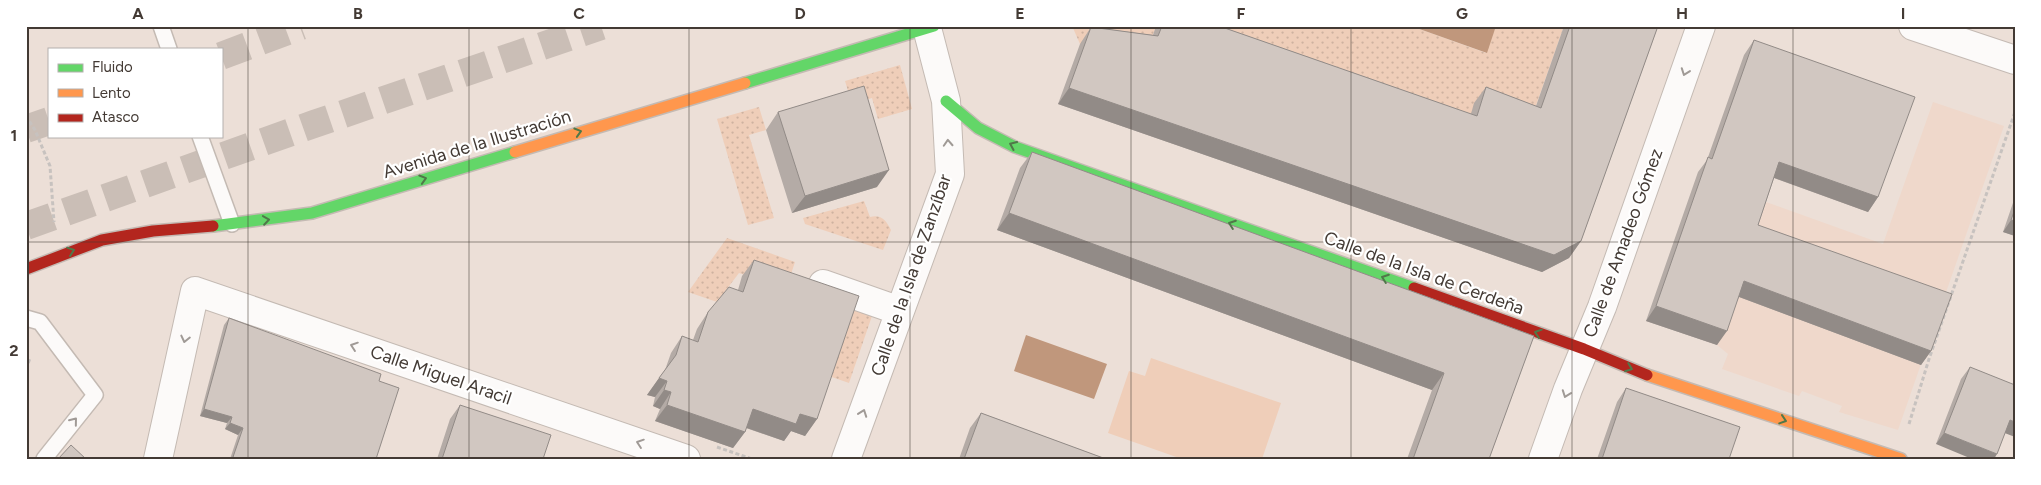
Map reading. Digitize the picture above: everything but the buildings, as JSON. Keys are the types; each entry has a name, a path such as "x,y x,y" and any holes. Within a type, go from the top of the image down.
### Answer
{"street":[{"name":"Calle de Amadeo Gómez","path":"1543,459 1584,348 1602,307 1701,26"},
{"path":"1913,26 2015,60"},
{"name":"Calle de la Isla de Zanzíbar","path":"846,459 950,174 946,101 930,27"},
{"name":"Avenida de la Ilustración","path":"26,269 102,240 153,231 232,224 312,213 930,27"},
{"name":"Calle de la Isla de Cerdeña","path":"946,101 978,128 1015,147 1584,348 1626,368 1901,459"},
{"path":"799,276 900,311"},
{"name":"Calle Miguel Aracil","path":"158,459 195,291 686,459"}],"lane":[{"path":"161,26 169,48"},
{"path":"201,138 232,224"},
{"path":"26,318 40,322 95,395 44,459"}],"path":[{"path":"1907,430 1929,359 2015,112"}],"shaded area":[{"path":"1079,26 1156,26 1147,52 1080,44 1073,28"},
{"path":"1160,26 1411,26 1486,53 1496,26 1564,26 1529,125 1465,133"},
{"path":"1411,26 1496,26 1487,53"},
{"path":"900,65 912,109 878,119 872,98 852,104 845,81"},
{"path":"1933,102 2004,126 1898,430 1839,412 1842,406 1802,391 1799,396 1722,369 1728,354 1717,345 1766,202 1883,244"},
{"path":"759,107 766,130 749,135 774,218 748,225 717,119"},
{"path":"864,201 870,217 880,217 891,230 883,250 805,224 803,218"},
{"path":"727,238 795,262 786,289 739,273 717,302 688,292"},
{"path":"850,306 873,313 849,383 826,375"},
{"path":"1026,335 1107,364 1094,399 1014,371"},
{"path":"1151,358 1281,403 1262,459 1182,459 1108,433 1129,371 1145,376"}],"tunnel":[{"path":"222,56 301,26"},
{"path":"26,226 314,124 601,26"},
{"path":"26,129 48,121"}],"traffic: fast":[{"path":"745,83 934,26"},
{"path":"946,101 978,128 1015,147 1414,288"},
{"path":"213,226 312,213 515,152"}],"traffic: slow":[{"path":"515,152 745,83"},
{"path":"1647,375 1901,459"}],"traffic: jam":[{"path":"26,269 102,240 153,231 213,226"},
{"path":"1414,288 1584,349 1647,375"}]}
